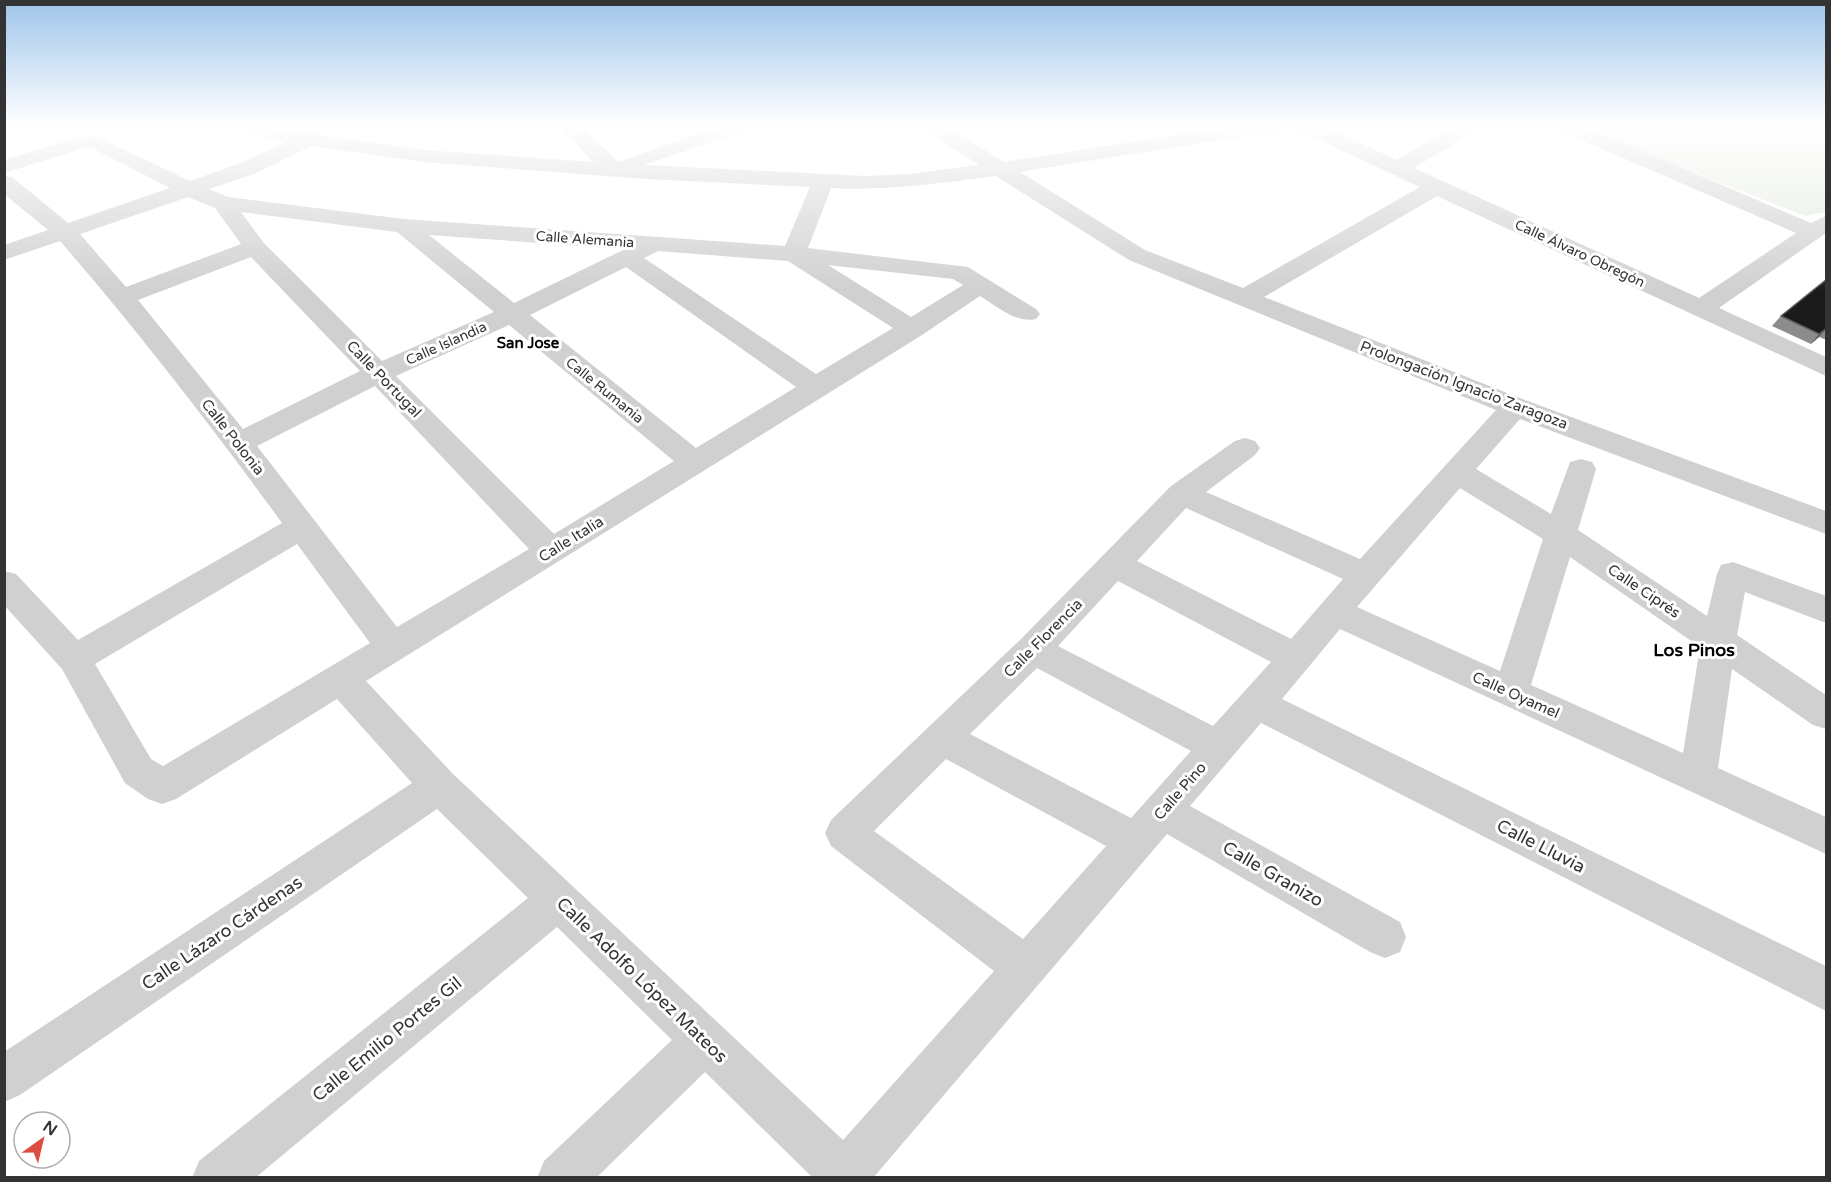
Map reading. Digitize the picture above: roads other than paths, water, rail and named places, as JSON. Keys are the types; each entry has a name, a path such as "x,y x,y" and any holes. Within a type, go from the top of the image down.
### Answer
{"street":[{"name":"Calle Alemania","path":"170,179 224,202 404,226 794,254 959,272 1027,314"},
{"path":"4,253 217,179"},
{"path":"793,179 888,182 912,179"},
{"name":"Prolongación Ignacio Zaragoza","path":"1015,179 1137,255 1515,407 1827,523"},
{"name":"Calle Álvaro Obregón","path":"1423,179 1827,367"},
{"path":"1704,179 1823,225"},
{"path":"823,181 794,254 913,329"},
{"name":"Calle Polonia","path":"4,182 65,232 122,297 239,443 393,648"},
{"path":"1244,298 1438,186"},
{"name":"Calle Portugal","path":"224,202 255,247 551,551"},
{"path":"1700,309 1823,225"},
{"name":"Calle Rumania","path":"404,226 695,463"},
{"name":"Calle Islandia","path":"239,443 379,373 512,314 654,244"},
{"path":"122,297 255,247"},
{"path":"627,257 817,388"},
{"name":"Calle Italia","path":"74,659 138,771 162,787 695,463 979,286"},
{"name":"Calle Pino","path":"843,1176 1296,658 1365,575 1515,407"},
{"name":"Calle Florencia","path":"1025,968 845,833 1034,649 1182,494 1245,448"},
{"path":"1511,693 1581,470"},
{"name":"Calle Ciprés","path":"1458,472 1561,535 1827,714"},
{"path":"1182,494 1365,575"},
{"path":"4,583 74,659 301,527"},
{"path":"1116,565 1296,658"},
{"path":"1698,776 1718,642 1733,574 1827,610"},
{"name":"Calle Oyamel","path":"1335,612 1827,836"},
{"path":"1034,649 1218,747"},
{"path":"341,679 439,786"},
{"name":"Calle Lluvia","path":"1256,703 1827,989"},
{"path":"942,738 1136,841"},
{"name":"Calle Adolfo López Mateos","path":"439,786 705,1040 843,1176"},
{"name":"Calle Lázaro Cárdenas","path":"4,1079 439,786"},
{"name":"Calle Granizo","path":"1162,811 1385,937"},
{"name":"Calle Emilio Portes Gil","path":"216,1178 558,900"},
{"path":"561,1178 705,1040"}],"district":[{"name":"San Jose","path":"528,343"},
{"name":"Los Pinos","path":"1694,650"}]}
